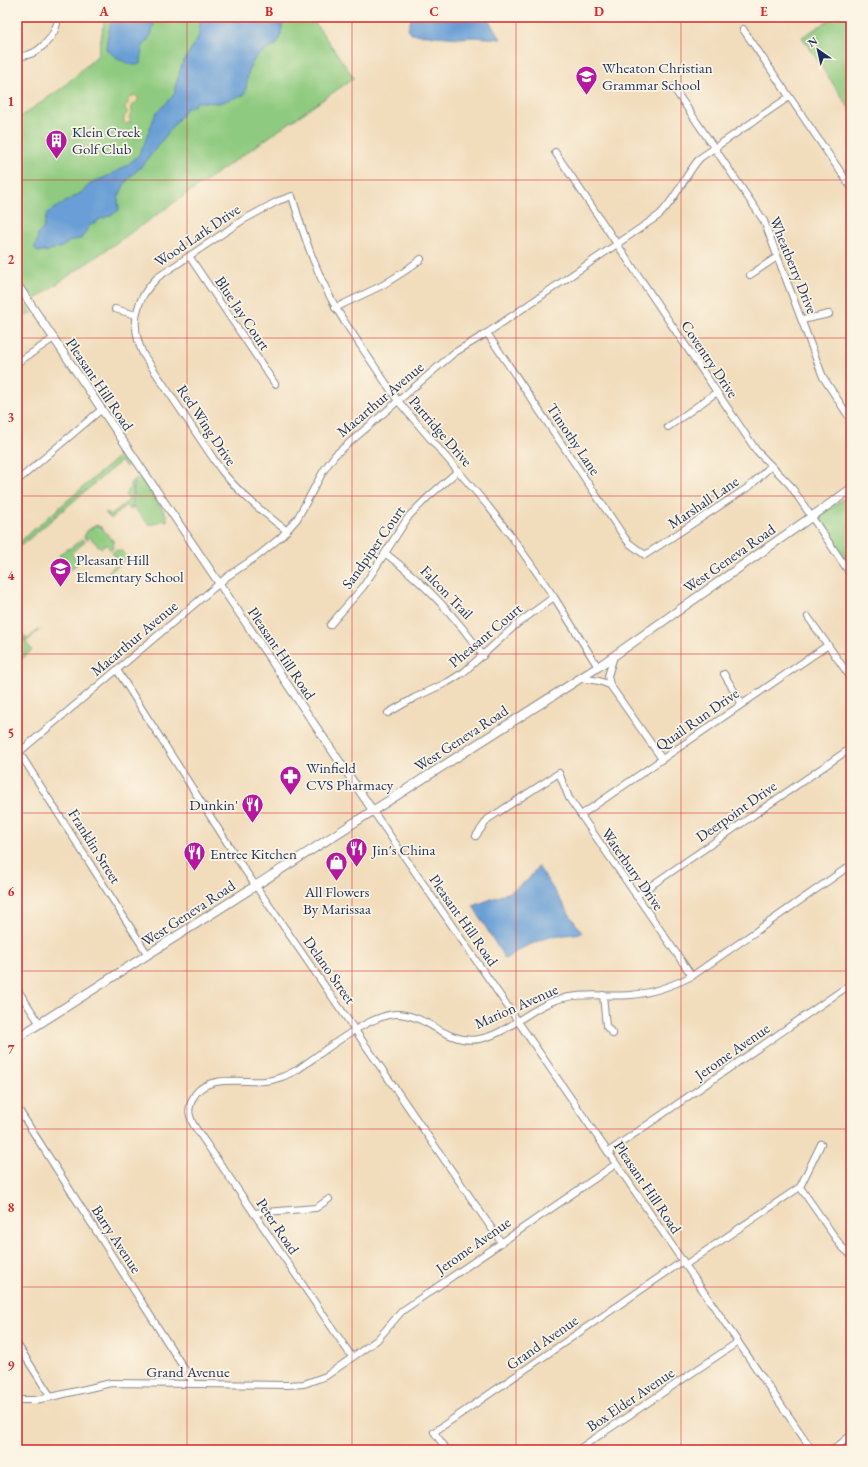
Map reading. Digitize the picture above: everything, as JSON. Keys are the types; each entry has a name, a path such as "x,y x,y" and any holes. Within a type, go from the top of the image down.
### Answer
{"main road":[{"name":"West Geneva Road","path":"17,1038 598,667 851,489"}],"street":[{"path":"17,56 35,52 49,40 58,21 58,17"},
{"path":"743,29 851,187"},
{"name":"Wheatberry Drive","path":"673,87 764,221 823,377 850,418"},
{"name":"Macarthur Avenue","path":"18,753 228,576 268,549 297,519 304,509 320,477 329,463 341,450 454,353 617,245 665,210 700,158 789,97"},
{"name":"Coventry Drive","path":"555,152 756,450 790,485 851,574"},
{"name":"Wood Lark Drive","path":"136,315 138,304 150,285 164,273 257,211 292,196"},
{"name":"Partridge Drive","path":"292,196 311,256 335,308 398,401 509,533 554,597 598,667"},
{"name":"Blue Jay Court","path":"189,256 275,384"},
{"path":"750,275 777,256"},
{"path":"335,308 383,285 420,259"},
{"name":"Pleasant Hill Road","path":"17,284 373,811 812,1450"},
{"path":"115,308 136,315"},
{"path":"802,320 829,314"},
{"name":"Red Wing Drive","path":"136,315 137,335 144,354 221,470 245,497 287,531"},
{"name":"Timothy Lane","path":"487,332 625,538 645,555"},
{"path":"17,363 54,338"},
{"path":"668,427 717,392"},
{"path":"17,481 102,409"},
{"name":"Marshall Lane","path":"645,555 750,486 771,466"},
{"name":"Sandpiper Court","path":"330,625 363,587 397,532 409,516 458,471"},
{"name":"Falcon Trail","path":"385,553 416,578 455,618 483,656"},
{"name":"Pheasant Court","path":"388,713 414,698 448,682 464,672 517,624 554,597"},
{"path":"808,617 851,678"},
{"name":"Quail Run Drive","path":"581,815 828,645"},
{"path":"614,656 608,676 610,685 662,760"},
{"name":"Delano Street","path":"117,670 256,886 501,1242"},
{"path":"724,674 742,704"},
{"path":"580,678 599,681 610,685"},
{"name":"Deerpoint Drive","path":"636,896 851,748"},
{"name":"Franklin Street","path":"18,753 148,955"},
{"name":"Waterbury Drive","path":"476,836 488,819 559,773 569,798 692,976"},
{"name":"Marion Avenue","path":"189,1107 195,1094 199,1090 217,1082 230,1080 266,1081 286,1076 356,1030 382,1017 398,1014 411,1016 462,1039 478,1039 498,1033 536,1009 557,1000 573,996 630,995 654,991 673,985 692,976 851,865"},
{"name":"Jerome Avenue","path":"608,1152 851,984"},
{"path":"17,989 40,1024"},
{"path":"603,995 606,1026 613,1034"},
{"name":"Barry Avenue","path":"17,1107 194,1384"},
{"name":"Peter Road","path":"189,1107 190,1117 193,1124 352,1357"},
{"name":"Grand Avenue","path":"447,1450 434,1432 684,1263 800,1187 821,1144"},
{"name":"Jerome Avenue","path":"352,1357 377,1340 402,1311 616,1164"},
{"path":"800,1187 841,1246 851,1255"},
{"path":"254,1213 316,1208 329,1200"},
{"name":"Box Elder Avenue","path":"480,1450 579,1449 738,1342"},
{"path":"17,1344 51,1397"},
{"name":"Grand Avenue","path":"17,1400 35,1400 111,1383 304,1384 326,1376 352,1357"},
{"path":"833,1450 851,1435"},
{"path":"426,1449 459,1450"}],"green space":[{"path":"105,17 311,17 354,78 31,302 17,281 17,119 62,88 98,55"},
{"path":"834,17 851,17 851,111 802,37"},
{"path":"17,293 32,313 17,320"},
{"path":"124,452 128,459 128,464 126,467 121,461 17,549 17,544"},
{"path":"139,478 144,482 167,516 166,518 168,520 155,524 148,524 133,507 134,482 131,502 132,509 130,510 126,505 111,519 105,513 107,512 110,516 129,500 125,495 130,488 130,483"},
{"path":"851,494 851,568 816,518"},
{"path":"96,525 101,527 114,542 111,550 105,544 101,548 90,537 86,540 84,537 87,531"},
{"path":"82,539 85,542 71,553 79,562 69,571 59,561 60,554 71,548"},
{"path":"115,550 122,551 125,555 125,560 109,573 108,572 116,565 114,562 118,559 112,553"},
{"path":"39,629 27,641 19,634 32,650 17,663 17,632 20,631 28,639"}],"sand":[{"path":"135,95 138,97 138,100 131,106 132,112 129,118 131,122 126,124 124,122 124,117 128,112 125,107 128,104 128,99"}],"water":[{"path":"111,17 148,17 154,24 151,35 142,48 141,63 136,65 128,64 115,57 106,49"},
{"path":"201,17 282,17 279,41 275,46 261,53 253,61 248,72 244,95 218,103 198,102 187,108 144,164 124,185 118,198 119,210 90,225 81,239 72,240 62,247 50,250 48,252 38,252 34,247 36,245 38,234 43,229 47,213 82,192 91,183 126,166 138,156 156,113 175,92 175,87 182,64 198,38"},
{"path":"412,17 486,17 501,39 474,37 460,38 411,34 408,28"},
{"path":"538,866 582,933 548,937 520,949 505,959 473,906 510,892 528,880"}],"place":[{"name":"Wheaton Christian Grammar School","path":"586,96"},
{"name":"Klein Creek Golf Club","path":"56,160"},
{"name":"Pleasant Hill Elementary School","path":"60,588"},
{"name":"Winfield CVS Pharmacy","path":"290,796"},
{"name":"Dunkin'","path":"253,824"},
{"name":"Jin's China","path":"357,868"},
{"name":"Entree Kitchen","path":"195,872"},
{"name":"All Flowers By Marissaa","path":"337,882"}]}
